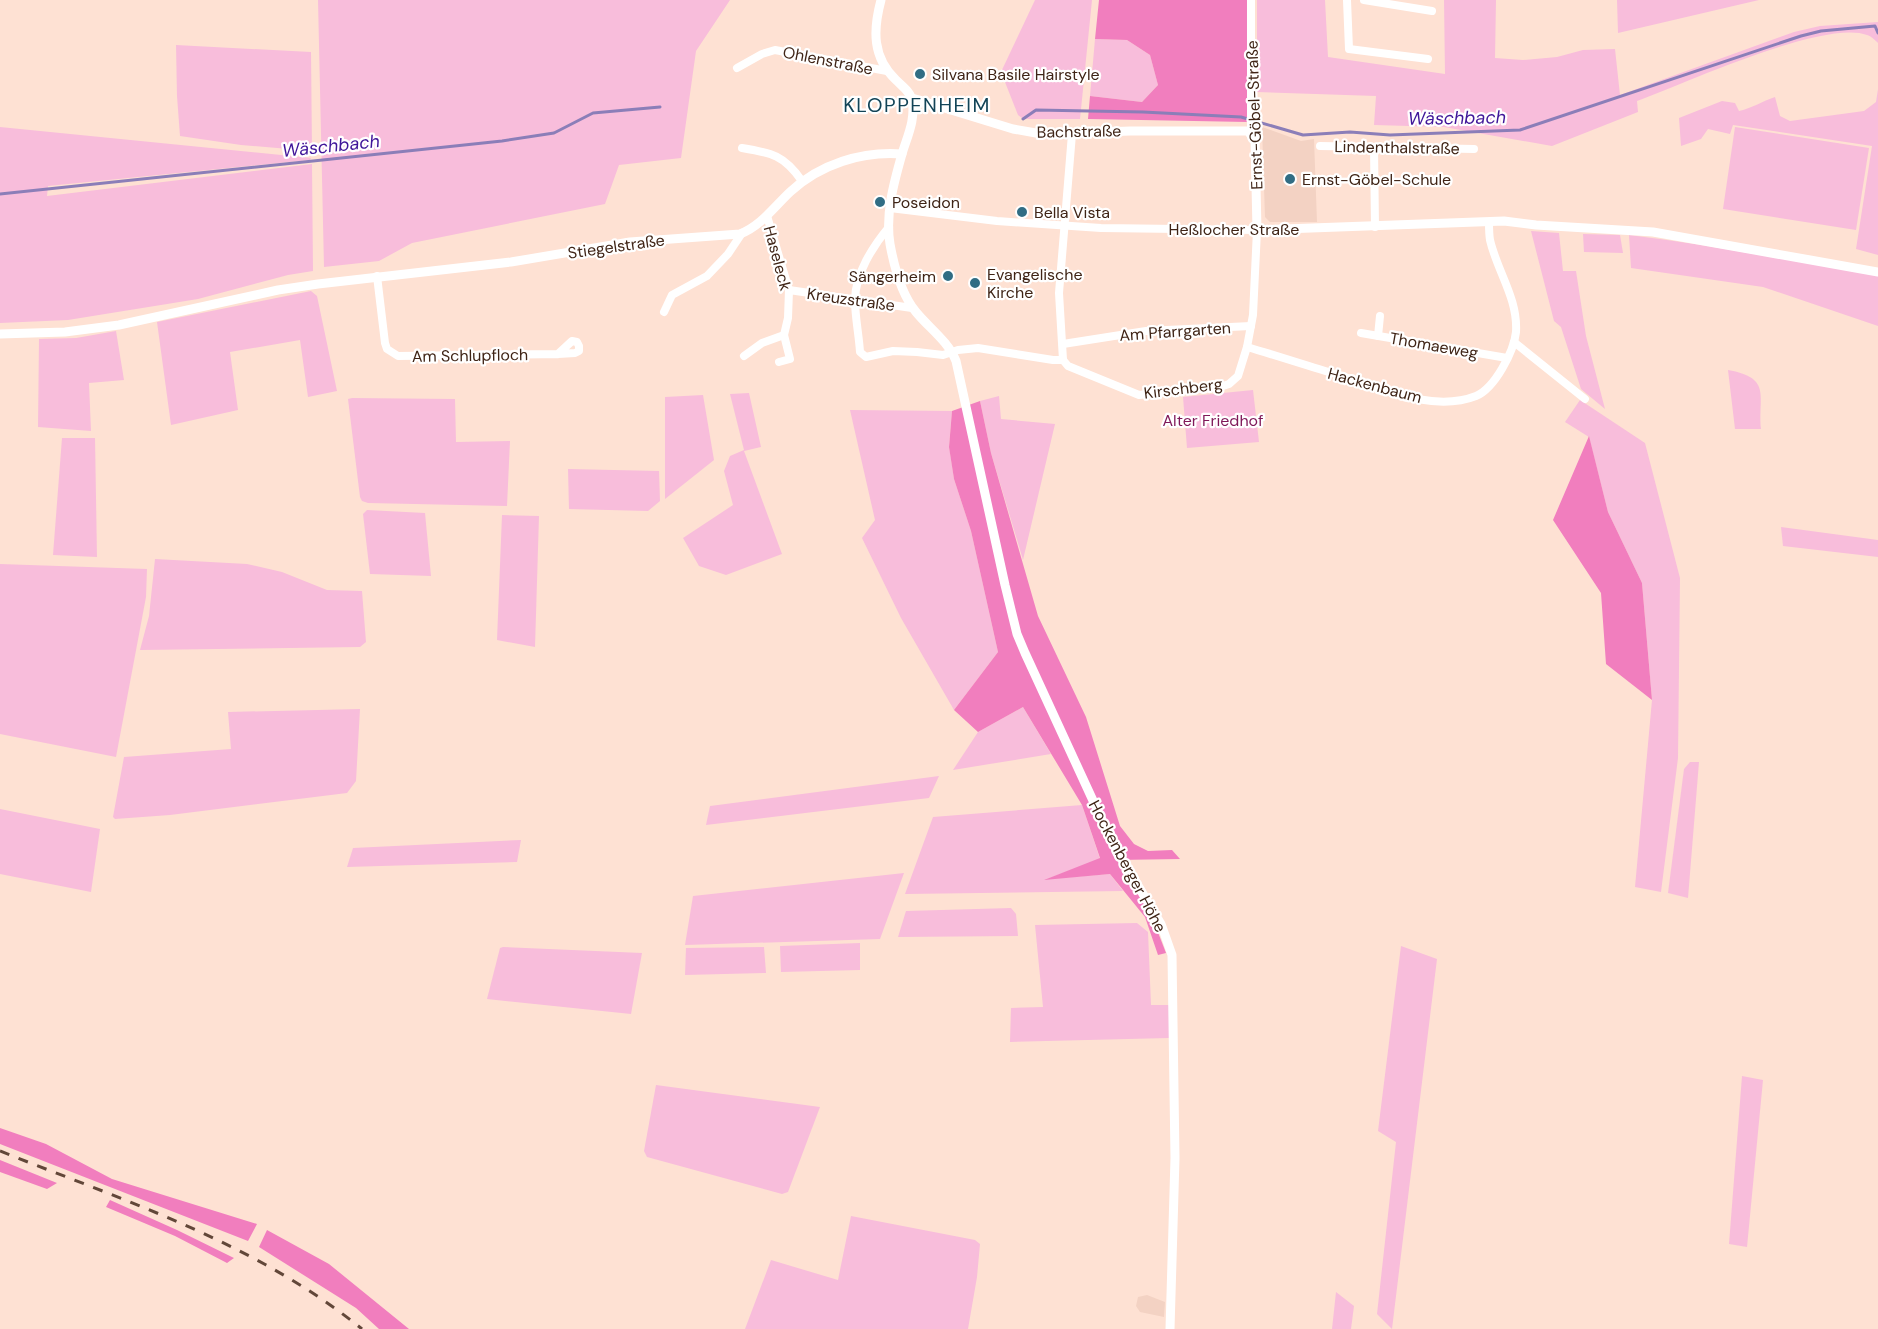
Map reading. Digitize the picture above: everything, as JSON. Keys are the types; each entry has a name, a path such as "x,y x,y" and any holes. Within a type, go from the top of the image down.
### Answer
{"street":[{"path":"881,0 875,34 879,57 887,71 912,98 914,109 912,125 902,154 890,208 890,244 898,274 912,308 953,353"},
{"name":"Ernst-Göbel-Straße","path":"1251,0 1251,130 1255,141 1257,230"},
{"path":"1347,0 1349,49 1428,59"},
{"path":"1364,0 1432,11"},
{"name":"Ohlenstraße","path":"737,68 762,54 776,50 887,71"},
{"name":"Bachstraße","path":"912,98 1013,129 1036,133 1251,130"},
{"path":"1063,360 1059,293 1072,134"},
{"name":"Lindenthalstraße","path":"1320,146 1474,149"},
{"path":"742,147 774,154 789,164 802,181"},
{"path":"1374,147 1375,227"},
{"name":"Stiegelstraße","path":"0,334 65,332 108,327 305,286 511,262 648,240 742,233 767,216 802,181 837,163 852,158 886,153 902,154"},
{"name":"Heßlocher Straße","path":"890,208 997,221 1150,229 1257,230 1489,222 1679,236 1878,272"},
{"name":"Haseleck","path":"767,216 789,290 788,318 784,334 790,359 779,362"},
{"name":"Hackenbaum","path":"1247,347 1390,392 1417,398 1442,400 1466,398 1483,392 1494,380 1507,358 1516,332 1514,310 1490,239 1489,222"},
{"path":"855,299 861,274 877,241 889,227"},
{"name":"Kirschberg","path":"855,299 862,356 893,351 943,355 968,348 991,349 1063,360 1068,366 1132,393 1148,395 1229,384 1238,375 1251,326 1257,230"},
{"path":"664,312 672,295 707,276 728,254 742,233"},
{"name":"Am Schlupfloch","path":"377,276 385,343 392,354 398,356 558,354"},
{"name":"Kreuzstraße","path":"789,290 912,308"},
{"path":"1378,336 1380,316"},
{"name":"Am Pfarrgarten","path":"1063,344 1146,331 1251,326"},
{"name":"Thomaeweg","path":"1361,333 1507,358"},
{"path":"744,356 762,343 784,334"},
{"path":"1514,342 1585,399"},
{"name":"Hockenberger Höhe","path":"953,353 1017,634 1113,844 1161,924 1172,955 1175,1158 1170,1329"}],"shaded area":[{"path":"1099,0 1248,0 1247,122 1088,119 1090,96 1142,102 1158,85 1150,55 1127,40 1095,39"},
{"name":"Ernst-Göbel-Schule","path":"1262,127 1301,141 1314,139 1317,222 1270,222 1265,217"},
{"path":"980,401 991,453 1038,616 1086,717 1120,826 1134,844 1148,851 1172,850 1180,859 1117,860 1152,917 1166,953 1158,955 1145,917 1110,874 1044,880 1100,858 1082,805 1023,707 978,732 954,710 998,652 971,531 954,479 949,447 952,411"},
{"path":"1589,436 1608,512 1642,583 1652,700 1606,664 1601,593 1553,520"},
{"path":"0,1128 46,1144 112,1179 257,1224 248,1241 0,1144"},
{"path":"0,1160 57,1183 47,1189 0,1172"},
{"path":"110,1200 234,1258 227,1263 175,1236 106,1207"},
{"path":"267,1230 329,1264 409,1329 379,1329 356,1308 259,1247"},
{"path":"1147,1295 1165,1302 1164,1317 1140,1312 1136,1306 1138,1297"}],"green space":[{"path":"318,0 730,0 696,51 681,158 619,165 605,204 412,243 379,261 324,267"},
{"path":"1035,0 1092,0 1080,119 1023,119 1018,115 1001,72"},
{"path":"1257,0 1325,0 1328,57 1445,74 1444,0 1496,0 1495,58 1523,60 1557,57 1583,50 1615,49 1620,95 1794,32 1820,26 1878,22 1878,43 1867,35 1847,33 1819,36 1787,44 1637,101 1638,112 1552,146 1444,127 1374,125 1376,96 1257,92"},
{"path":"1617,0 1759,0 1618,33"},
{"path":"1095,39 1127,40 1150,55 1158,85 1142,102 1090,96"},
{"path":"176,45 311,52 312,151 241,145 180,136"},
{"path":"1878,89 1878,255 1856,249 1872,146 1733,125 1730,134 1708,129 1701,139 1681,146 1679,118 1722,101 1735,103 1739,111 1775,97 1780,116 1790,121 1864,111 1876,102"},
{"path":"0,127 311,158 310,160 48,186 47,196 312,164 313,271 288,275 198,299 68,320 0,323"},
{"path":"1735,127 1869,148 1856,230 1723,209"},
{"path":"1531,231 1559,233 1563,271 1576,271 1586,336 1605,409 1581,389 1561,327 1554,321"},
{"path":"1583,234 1620,235 1623,253 1584,252"},
{"path":"1629,235 1878,275 1878,326 1763,287 1631,268"},
{"path":"311,291 317,296 337,391 308,397 300,340 230,352 238,410 171,425 157,322"},
{"path":"116,331 124,380 89,383 91,431 38,427 39,339 76,338"},
{"path":"1728,370 1742,373 1757,383 1761,398 1761,429 1735,429"},
{"name":"Alter Friedhof","path":"1253,390 1259,442 1187,448 1183,397"},
{"path":"749,393 761,447 744,451 782,554 726,575 699,566 683,538 733,505 724,471 730,456 744,450 730,394"},
{"path":"703,395 714,460 665,499 665,397"},
{"path":"999,396 1001,419 1055,424 1023,560 991,453 980,401"},
{"path":"348,399 455,399 456,442 510,441 507,506 362,501"},
{"path":"1580,400 1645,443 1680,578 1678,758 1661,892 1635,887 1652,700 1642,583 1608,512 1589,437 1565,422"},
{"path":"850,410 952,411 949,446 954,479 971,531 998,652 954,710 901,618 862,538 875,520"},
{"path":"62,438 95,438 97,557 53,555"},
{"path":"568,469 659,471 660,501 648,511 569,509"},
{"path":"367,510 425,513 431,576 370,574 363,514"},
{"path":"502,515 539,516 535,647 497,640"},
{"path":"1781,527 1878,540 1878,557 1783,546"},
{"path":"155,559 247,564 282,572 327,590 362,591 366,642 360,647 140,650 149,616"},
{"path":"0,564 147,569 146,597 116,757 0,734"},
{"path":"1023,707 1051,754 953,770 978,732"},
{"path":"360,709 356,781 347,793 170,815 115,819 113,817 124,757 231,749 228,712"},
{"path":"1690,762 1699,762 1688,898 1668,893 1684,769"},
{"path":"939,776 929,798 706,825 710,806"},
{"path":"1082,805 1100,859 1047,879 1110,874 1123,891 905,894 933,817"},
{"path":"0,809 100,829 91,892 0,874"},
{"path":"521,840 517,862 347,867 353,848"},
{"path":"904,873 880,939 685,945 693,896"},
{"path":"1011,908 1016,914 1018,936 898,937 906,911"},
{"path":"1137,923 1148,932 1151,1005 1170,1005 1169,1038 1010,1042 1011,1008 1043,1007 1035,925"},
{"path":"860,943 860,970 781,972 780,946"},
{"path":"1401,946 1437,959 1392,1329 1377,1314 1396,1142 1378,1131"},
{"path":"764,947 766,973 685,975 686,948"},
{"path":"500,948 642,953 631,1014 487,999"},
{"path":"1742,1076 1763,1080 1747,1247 1729,1244"},
{"path":"656,1085 820,1107 788,1192 782,1194 647,1157 644,1151"},
{"path":"851,1216 975,1240 980,1244 968,1329 745,1329 771,1260 838,1280"},
{"path":"1336,1292 1354,1306 1351,1329 1332,1329"}],"waterway":[{"name":"Wäschbach","path":"1023,119 1036,110 1241,117 1303,135 1350,132 1390,135 1520,130 1801,36 1821,31 1875,26 1878,33"},
{"name":"Wäschbach","path":"0,194 502,141 554,133 593,113 660,107"}],"railway":[{"path":"0,1151 188,1226 234,1248 321,1299 362,1329"}],"place":[{"name":"Silvana Basile Hairstyle","path":"920,74"},
{"name":"Ernst-Göbel-Schule","path":"1290,179"},
{"name":"Poseidon","path":"880,202"},
{"name":"Bella Vista","path":"1022,212"},
{"name":"Sängerheim","path":"948,276"},
{"name":"Evangelische Kirche","path":"975,283"}],"district":[{"name":"KLOPPENHEIM","path":"917,105"}]}
